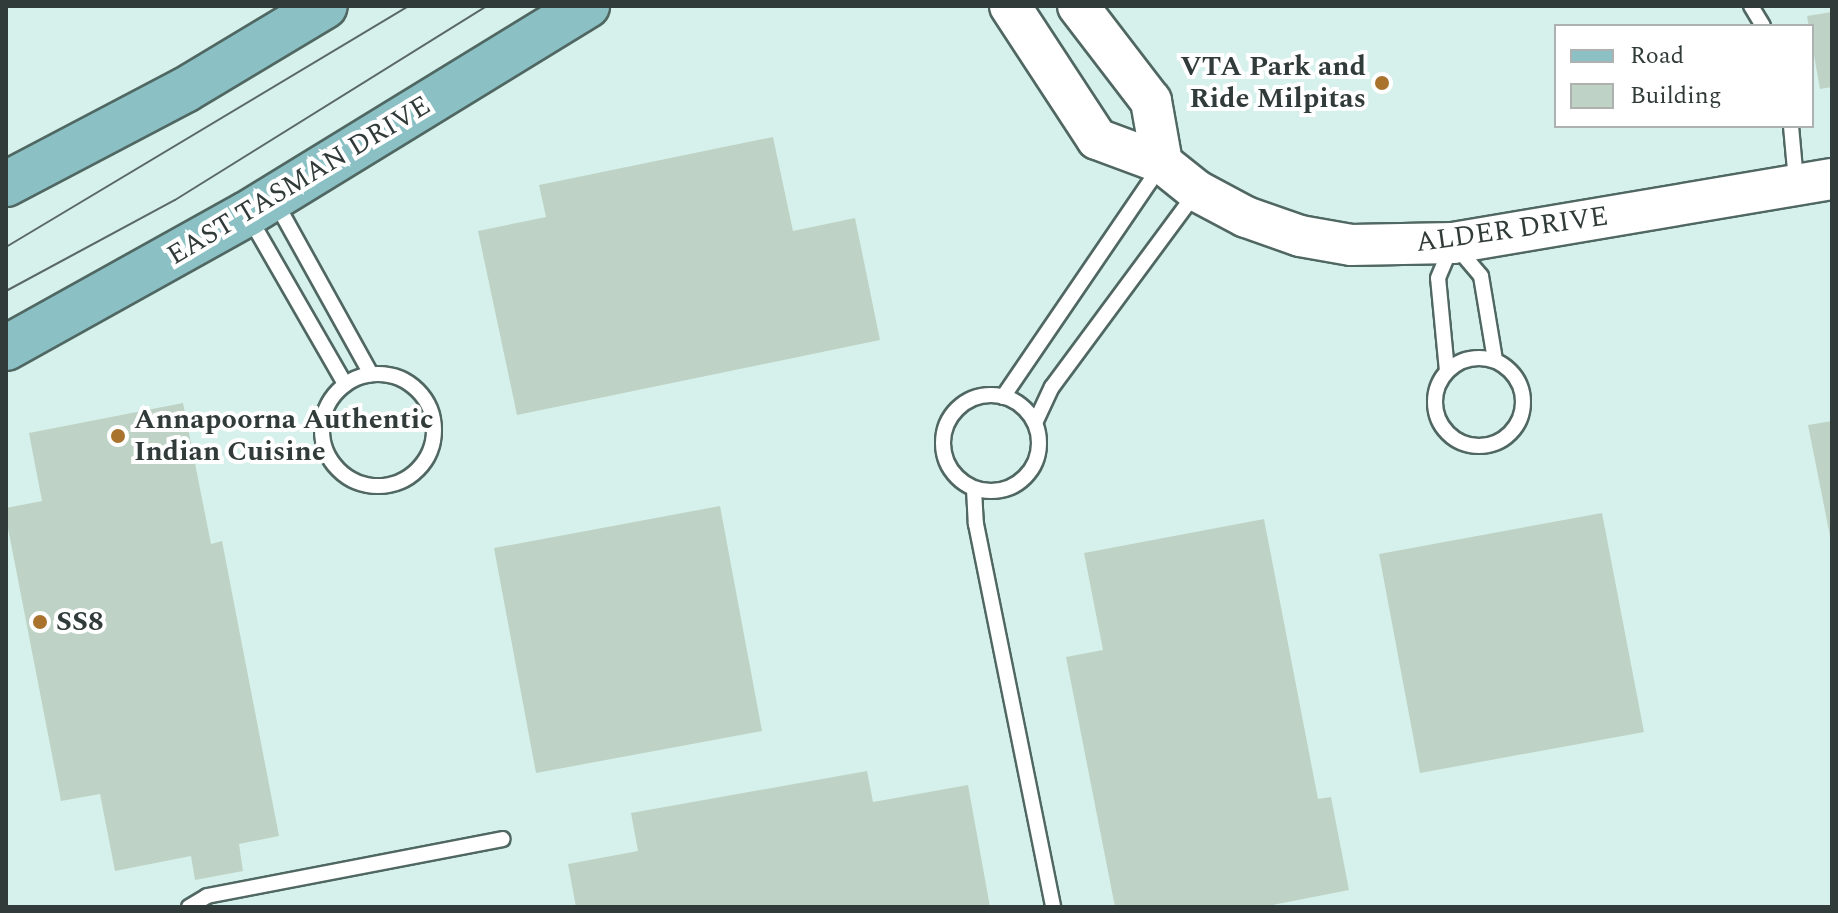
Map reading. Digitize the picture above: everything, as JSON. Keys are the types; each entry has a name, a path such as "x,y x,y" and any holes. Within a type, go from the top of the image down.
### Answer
{"main road":[{"path":"6,184 185,90 325,6"},
{"name":"EAST TASMAN DRIVE","path":"6,348 260,205 587,6"}],"street":[{"name":"ALDER DRIVE","path":"1010,6 1097,139 1162,163 1197,191 1246,217 1300,236 1351,245 1453,243 1814,182"},
{"path":"1078,6 1151,101 1162,163"}],"lane":[{"path":"1751,6 1762,24"},
{"path":"1792,128 1814,182"},
{"path":"1003,397 1162,163"},
{"path":"1035,423 1052,387 1197,191"},
{"path":"260,205 371,374"},
{"path":"260,205 345,384"},
{"path":"1447,371 1469,359 1495,360 1515,377 1523,401 1511,433 1497,442 1463,443 1443,426 1434,402 1447,371 1438,278 1453,243 1481,276 1495,360"},
{"path":"371,374 408,381 424,396 434,416 435,439 427,459 412,476 392,485 369,486 348,478 332,463 322,443 321,421 329,400 345,384 371,374"},
{"path":"1003,397 1024,408 1035,423 1039,442 1026,476 992,492 974,489 946,463 945,426 971,399 1003,397"},
{"path":"974,489 976,524 1053,907"},
{"path":"189,907 207,896 503,839"}],"building":[{"path":"1832,12 1832,87 1820,89 1814,55 1814,24 1808,24 1807,16"},
{"path":"773,137 793,231 855,218 880,340 517,415 478,231 546,217 539,185"},
{"path":"183,403 211,544 222,541 279,836 239,844 243,871 195,880 191,856 115,871 100,794 61,801 6,518 6,508 42,501 29,433"},
{"path":"1832,421 1832,541 1831,541 1808,425"},
{"path":"720,506 762,731 536,773 494,548"},
{"path":"1602,513 1644,732 1420,773 1379,554"},
{"path":"1264,519 1318,799 1331,797 1349,890 1262,907 1115,907 1066,657 1103,650 1084,553"},
{"path":"867,771 873,802 968,785 990,907 576,907 568,864 638,851 631,813"}],"tram line":[{"path":"6,247 408,6"},
{"path":"6,291 175,200 487,6"}],"place":[{"name":"VTA Park and Ride Milpitas","path":"1382,83"},
{"name":"Annapoorna Authentic Indian Cuisine","path":"118,436"},
{"name":"SS8","path":"40,622"}]}
